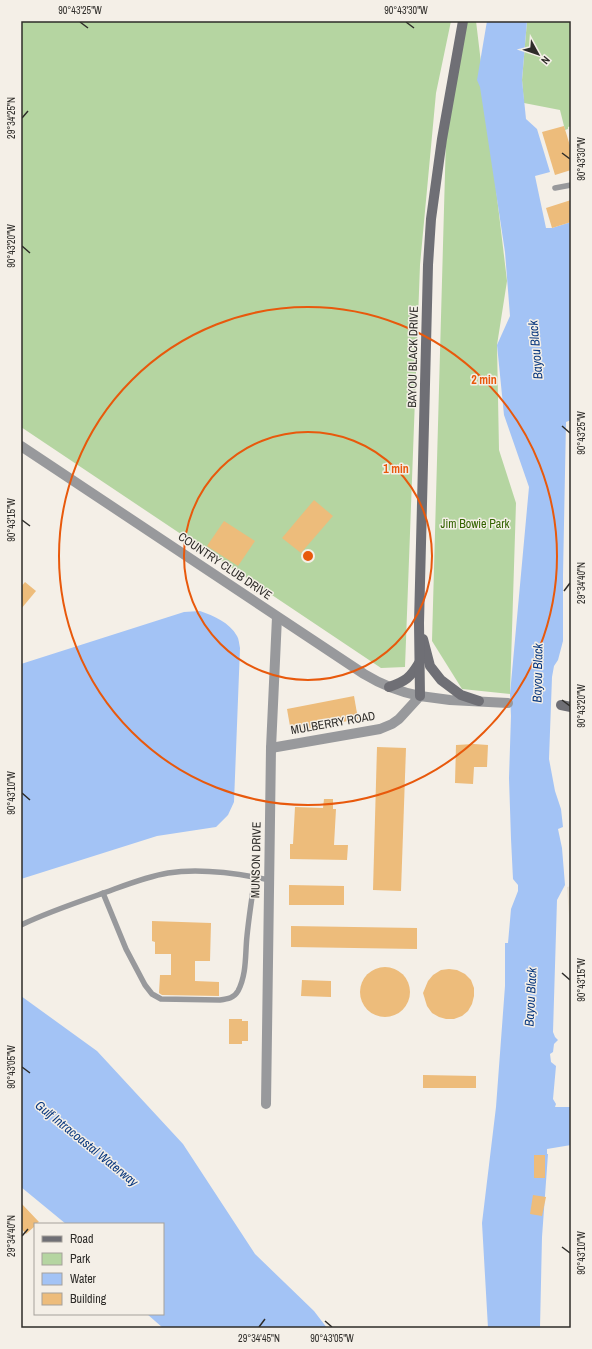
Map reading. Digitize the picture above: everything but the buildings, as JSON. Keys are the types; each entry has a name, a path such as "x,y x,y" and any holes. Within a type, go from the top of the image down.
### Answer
{"street":[{"name":"BAYOU BLACK DRIVE","path":"420,696 419,623 428,265 442,139 463,21"},
{"name":"COUNTRY CLUB DRIVE","path":"21,446 364,674 389,687 420,696"},
{"name":"MUNSON DRIVE","path":"266,1104 271,748 277,617"},
{"path":"419,623 430,666 441,680 455,691 461,695 479,701"},
{"path":"389,687 406,680 419,663"},
{"path":"420,696 450,700 508,703"},
{"name":"MULBERRY ROAD","path":"271,748 380,728 392,724 400,719 420,696"}],"lane":[{"path":"555,188 571,185"},
{"path":"21,926 66,906 140,880 169,873 220,872 269,880"},
{"path":"103,893 126,949 145,985 152,994 161,1000 220,1000 228,999 234,996 238,992 242,980 250,907 255,877"}],"shaded area":[{"path":"571,886 571,943 567,887"}],"green space":[{"path":"21,21 451,21 436,93 420,265 405,667 381,668 21,427"},
{"name":"Jim Bowie Park","path":"466,21 476,21 507,281 497,345 499,450 516,503 510,694 462,689 432,641 446,137"},
{"path":"527,21 571,21 571,126 568,127 568,129 565,130 560,110 524,103 522,80"}],"water":[{"name":"Bayou Black","path":"487,21 527,21 522,80 526,119 537,129 550,172 535,176 546,228 552,228 571,222 571,420 566,422 563,641 558,660 554,666 552,677 549,759 555,791 561,809 563,827 558,829 562,848 565,885 557,900 553,1032 558,1040 554,1044 553,1052 550,1054 551,1062 556,1066 553,1099 556,1104 555,1107 571,1107 571,1145 547,1149 548,1154 542,1237 540,1328 488,1328 482,1223 496,1107 505,986 505,943 508,943 511,909 518,891 518,885 513,879 511,839 509,778 511,716 510,694 529,487 504,415 497,345 510,316 505,252 480,87 477,80"},
{"path":"200,611 216,617 230,627 238,637 240,648 234,802 228,815 216,827 157,836 21,879 21,664 184,612"},
{"name":"Gulf Intracoastal Waterway","path":"21,996 97,1051 183,1144 255,1254 314,1311 327,1328 163,1328 148,1315 164,1315 164,1223 65,1223 21,1187"}]}
